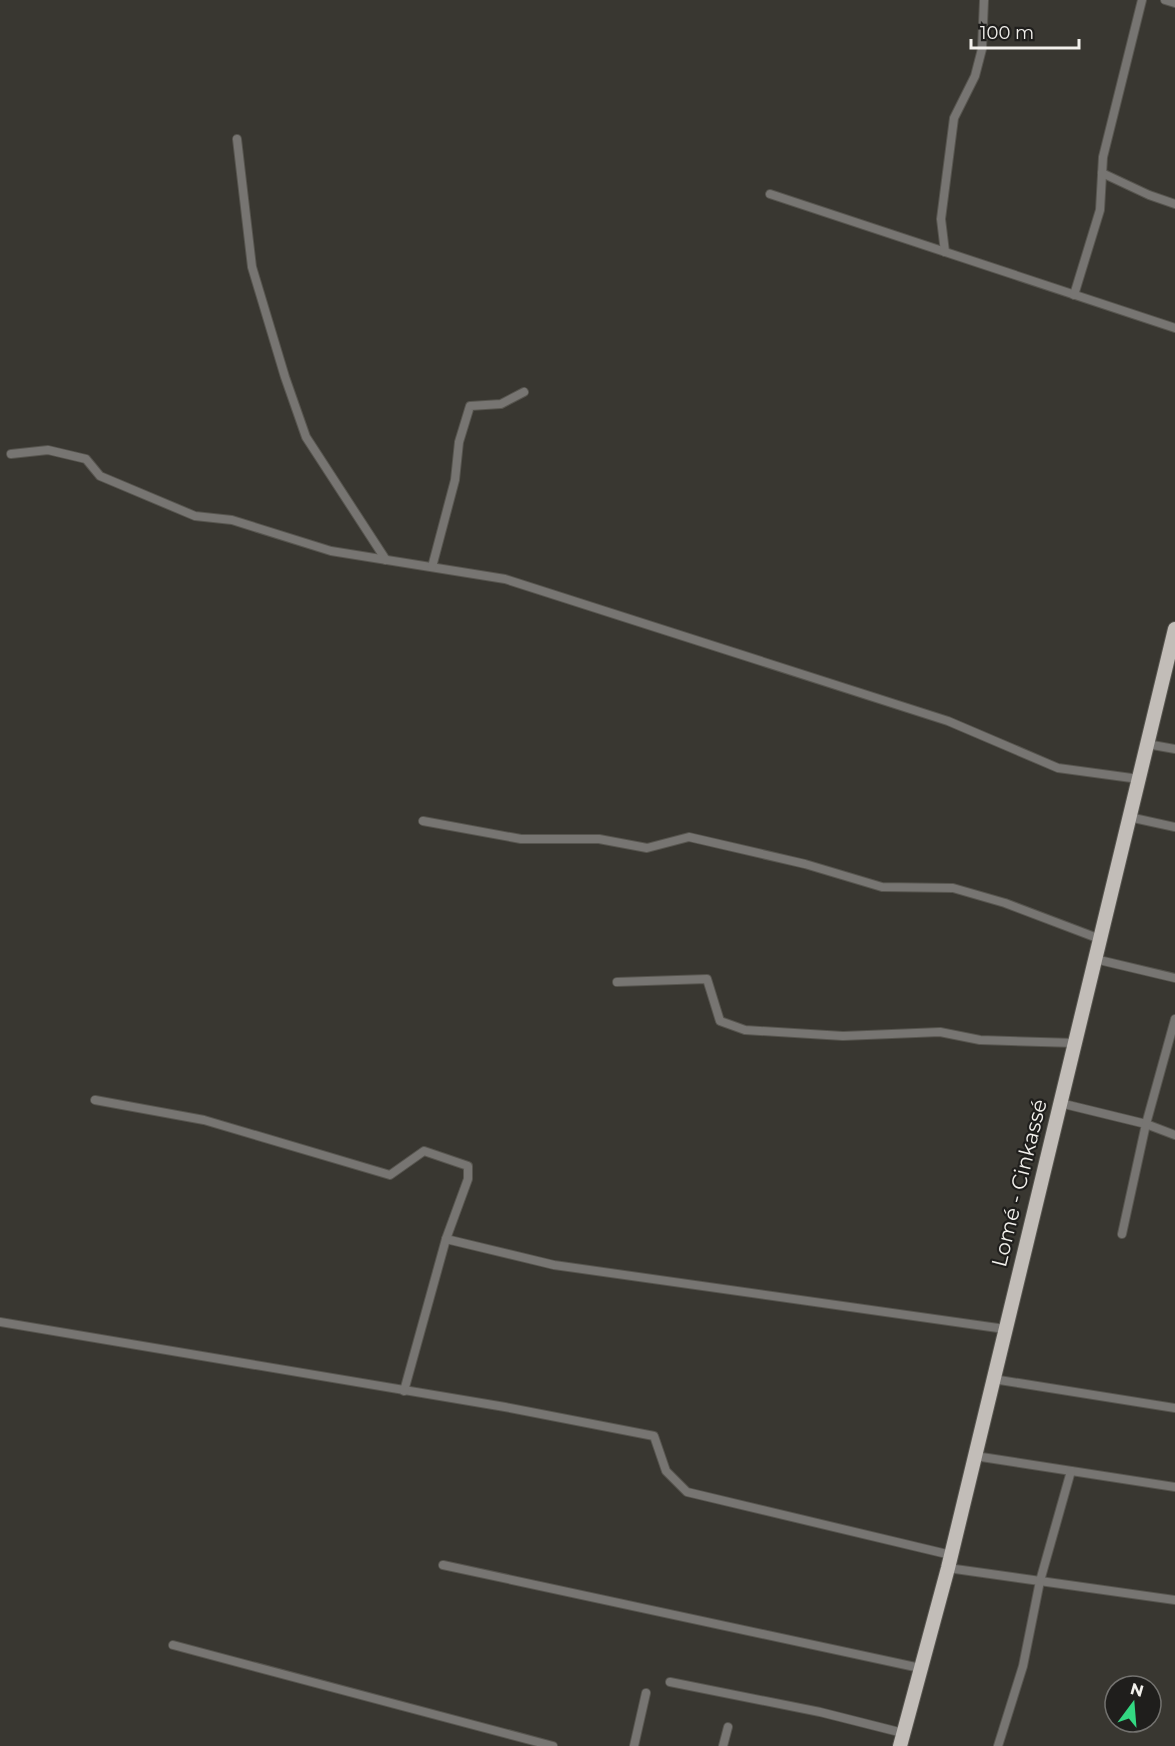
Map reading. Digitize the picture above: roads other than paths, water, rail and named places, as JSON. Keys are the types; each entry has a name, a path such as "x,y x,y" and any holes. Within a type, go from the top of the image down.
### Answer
{"highway":[{"name":"Lomé - Cinkassé","path":"901,1740 975,1456 1175,629"}],"street":[{"path":"945,252 941,219 954,118 978,67 982,49 984,0"},
{"path":"1074,295 1100,210 1103,157 1142,0"},
{"path":"1166,0 1175,3"},
{"path":"237,139 252,267 285,377 306,437 386,560"},
{"path":"1102,173 1149,195 1175,204"},
{"path":"770,194 1175,328"},
{"path":"432,567 455,480 459,442 470,406 501,404 524,392"},
{"path":"11,454 48,450 86,459 100,476 195,516 232,520 331,551 506,579 948,721 1058,768 1139,779"},
{"path":"1147,744 1175,749"},
{"path":"1129,817 1175,827"},
{"path":"423,821 521,839 599,839 647,848 689,837 805,864 882,887 953,888 1005,903 1100,939"},
{"path":"1095,959 1175,978"},
{"path":"617,982 707,979 720,1021 745,1030 843,1036 940,1032 980,1040 1075,1043"},
{"path":"1122,1234 1146,1124 1175,1019"},
{"path":"95,1100 204,1120 390,1175 424,1151 468,1166 468,1179 446,1239 404,1390"},
{"path":"1060,1103 1146,1124 1175,1134"},
{"path":"446,1239 554,1265 1005,1329"},
{"path":"0,1322 505,1407 654,1436 666,1471 687,1492 949,1561 1040,1581 1175,1600"},
{"path":"993,1379 1175,1408"},
{"path":"975,1456 1175,1487"},
{"path":"998,1746 1023,1666 1040,1581 1071,1471"},
{"path":"443,1565 920,1668"},
{"path":"173,1645 553,1746"},
{"path":"669,1682 820,1712 901,1740"},
{"path":"634,1746 646,1693"},
{"path":"723,1746 728,1727"}]}
